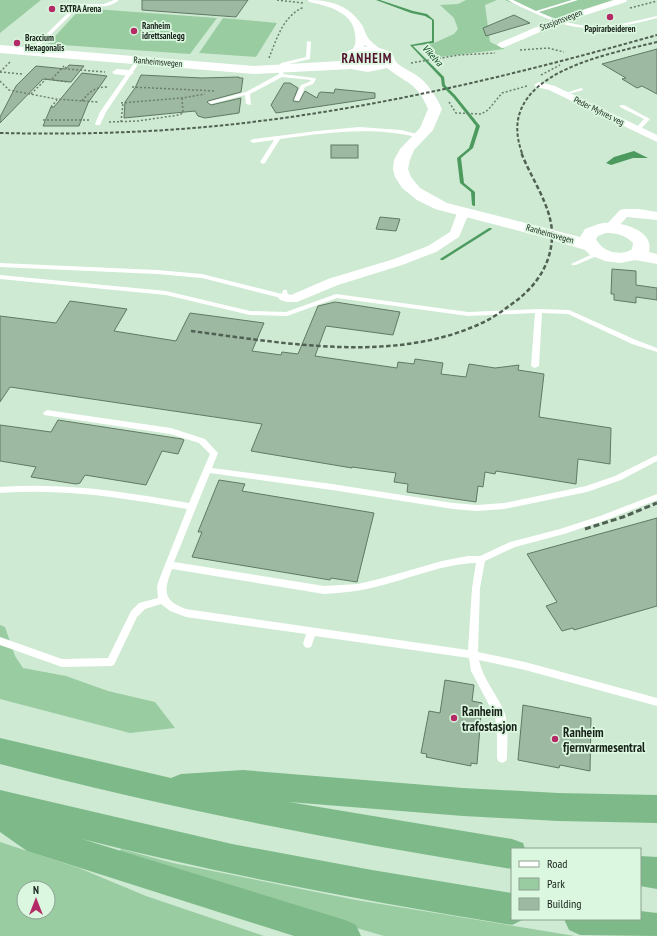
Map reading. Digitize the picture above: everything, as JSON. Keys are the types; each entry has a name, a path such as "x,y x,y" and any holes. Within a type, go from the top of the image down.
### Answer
{"highway":[{"path":"0,751 60,768 153,790 312,821 511,854"},
{"path":"153,790 243,784 463,802 558,807 657,809"},
{"path":"0,804 232,859 403,892 511,909"},
{"path":"0,815 38,840 345,936"},
{"path":"641,871 657,873"},
{"path":"588,920 657,929"}],"street":[{"path":"333,5 343,0"},
{"name":"Stasjonsvegen","path":"502,45 558,21 623,0"},
{"path":"309,3 333,5 347,12 359,27 364,39 377,51"},
{"path":"352,58 361,44 359,27"},
{"name":"Ranheimsvegen","path":"0,48 30,52 280,70 316,66 352,58 374,68 390,71 418,83"},
{"path":"352,58 366,50 377,51"},
{"name":"Ranheimsvegen","path":"377,51 388,57 390,64 418,83 430,96 435,109 429,127 422,136 408,147 401,160 400,173 408,186 427,200 465,213 593,244 617,258 642,246"},
{"path":"374,68 383,65 388,61"},
{"path":"118,72 129,72"},
{"name":"Peder Myhres veg","path":"539,85 552,88 657,139"},
{"path":"632,212 642,246"},
{"path":"610,228 624,213 632,212 657,216"},
{"path":"285,294 292,299 333,282 398,262 432,249 455,234 465,213"},
{"path":"593,244 599,230 610,228 621,230 657,259"}],"lane":[{"path":"30,52 79,5 106,5 114,3 117,0"},
{"path":"510,0 568,25 593,27 619,26 657,17"},
{"path":"536,12 576,0"},
{"path":"211,102 248,93 280,70 283,64 308,58 309,42"},
{"path":"98,122 109,102 139,60"},
{"path":"280,70 314,79 311,83 303,86 297,100"},
{"path":"565,94 580,89"},
{"path":"248,93 246,96 249,104"},
{"path":"622,106 647,119 637,130"},
{"path":"253,141 362,128 388,129 422,136"},
{"path":"263,162 278,138"},
{"path":"574,264 593,244"},
{"path":"0,265 157,272 202,276 285,294"},
{"path":"0,277 166,293 250,313 287,314 336,296 468,314 539,311 569,312 634,342 657,350"},
{"path":"535,366 539,311"},
{"path":"47,413 170,431 202,441 214,453 169,564 161,591 163,600 170,608 186,613 473,655 525,666 657,702"},
{"path":"207,470 332,487 453,506 478,508 504,506 587,489 618,478 657,458"},
{"path":"0,490 33,488 65,489 116,495 192,508"},
{"path":"169,564 324,590 349,590 378,584 452,561 481,559 513,544 562,532 596,521 657,497"},
{"path":"481,559 476,588 473,655 476,671 500,715 502,758"},
{"path":"0,641 62,663 111,662 134,614 142,606 163,600"},
{"path":"308,644 311,631"}],"path":[{"path":"277,0 309,3"},
{"path":"280,70 267,62 283,23 296,9 309,3"},
{"path":"513,50 542,49 559,50 564,52"},
{"path":"412,63 440,57"},
{"path":"0,72 14,59"},
{"path":"52,80 64,66"},
{"path":"0,72 22,74"},
{"path":"31,94 46,79 60,83 69,82"},
{"path":"0,81 9,90 82,102 122,103 182,98 218,91 120,86"},
{"path":"447,100 456,113 470,115 483,114 492,106 496,98 504,93 515,88 539,85"},
{"path":"82,102 96,86"},
{"path":"43,120 121,122 155,120 183,113 182,98"},
{"path":"51,107 57,99"},
{"path":"121,122 122,103"}],"green space":[{"name":"EXTRA Arena","path":"0,0 41,0 0,33"},
{"path":"466,0 497,0 485,5 490,42 505,49 431,58 424,52 423,48 454,34 458,29 454,18 440,5 458,4"},
{"path":"505,0 613,0 551,20"},
{"name":"Ranheim idrettsanlegg","path":"81,8 217,18 190,54 48,44"},
{"path":"223,18 277,23 256,57 199,53"},
{"path":"0,625 5,627 15,656 23,668 66,676 108,691 155,702 175,728 130,733 0,699"},
{"path":"0,842 79,868 146,896 264,936 0,936"},
{"path":"121,849 173,863 356,900 575,936 384,936 118,854"}],"shaded area":[{"path":"634,151 648,158 633,158 611,165 606,163 614,157"}],"building":[{"path":"142,0 248,0 236,17 142,10"},
{"path":"514,15 530,23 486,36 483,28"},
{"path":"657,49 657,94 642,86 637,88 622,79 626,78 602,64"},
{"path":"69,65 84,66 71,82 43,79 0,123 0,117 16,86 36,66 66,69"},
{"path":"82,73 107,76 88,103 79,126 43,126 51,107 54,107"},
{"path":"141,75 202,78 243,78 241,92 207,102 211,105 241,98 239,113 205,118 198,116 195,111 124,118 125,102 135,88"},
{"path":"284,83 290,83 298,88 293,101 299,102 305,91 317,98 321,92 334,93 335,89 375,93 375,98 276,113 271,105"},
{"path":"331,145 358,145 358,158 331,158"},
{"path":"380,217 400,219 396,231 376,229"},
{"path":"612,269 636,271 636,285 657,288 657,300 636,297 636,303 614,300 614,294 611,294"},
{"path":"70,301 127,309 114,331 176,341 190,313 264,323 252,351 281,355 282,352 298,354 318,306 335,302 400,312 393,335 326,326 315,356 397,368 398,362 414,364 415,359 443,363 441,374 466,377 469,364 495,368 519,365 518,370 544,374 539,417 611,428 610,464 578,459 576,484 496,471 495,474 485,472 483,487 478,486 476,502 407,492 408,484 394,482 396,473 352,468 251,451 262,424 10,387 0,402 0,316 56,323"},
{"path":"58,420 184,440 178,454 162,451 146,485 85,475 80,483 76,484 31,477 36,467 0,461 0,425 51,432"},
{"path":"219,480 245,484 242,491 374,513 357,582 331,578 330,580 192,557 202,532 198,532"},
{"path":"657,518 657,606 574,630 573,628 562,631 546,606 557,602 527,554"},
{"name":"Ranheim trafostasjon","path":"445,680 474,685 472,701 482,703 477,764 471,763 471,766 426,757 427,754 421,753 429,711 440,713"},
{"name":"Ranheim fjernvarmesentral","path":"523,705 591,718 590,771 560,765 559,768 518,760"}],"waterway":[{"name":"Vikelva","path":"377,0 412,12 426,15 433,20 433,42 411,45 443,78 443,85 454,96 478,126 471,148 459,158 462,183 473,192 474,205"},
{"name":"Vikelva","path":"442,259 490,229"}],"railway":[{"path":"0,133 67,134 168,130 235,124 317,113 366,105 464,85 657,35"},
{"path":"522,153 517,126 524,104 538,87 559,73 584,62 657,42"},
{"path":"191,331 302,345 378,347 416,343 452,335 486,321 526,293 539,277 551,248 552,237 549,215 541,193 521,152"},
{"path":"585,529 623,517 657,503"}],"place":[{"name":"EXTRA Arena","path":"52,9"},
{"name":"Papirarbeideren","path":"610,17"},
{"name":"Ranheim idrettsanlegg","path":"134,31"},
{"name":"Braccium Hexagonalis","path":"17,43"},
{"name":"Ranheim trafostasjon","path":"454,718"},
{"name":"Ranheim fjernvarmesentral","path":"555,739"}],"district":[{"name":"RANHEIM","path":"367,58"}]}
